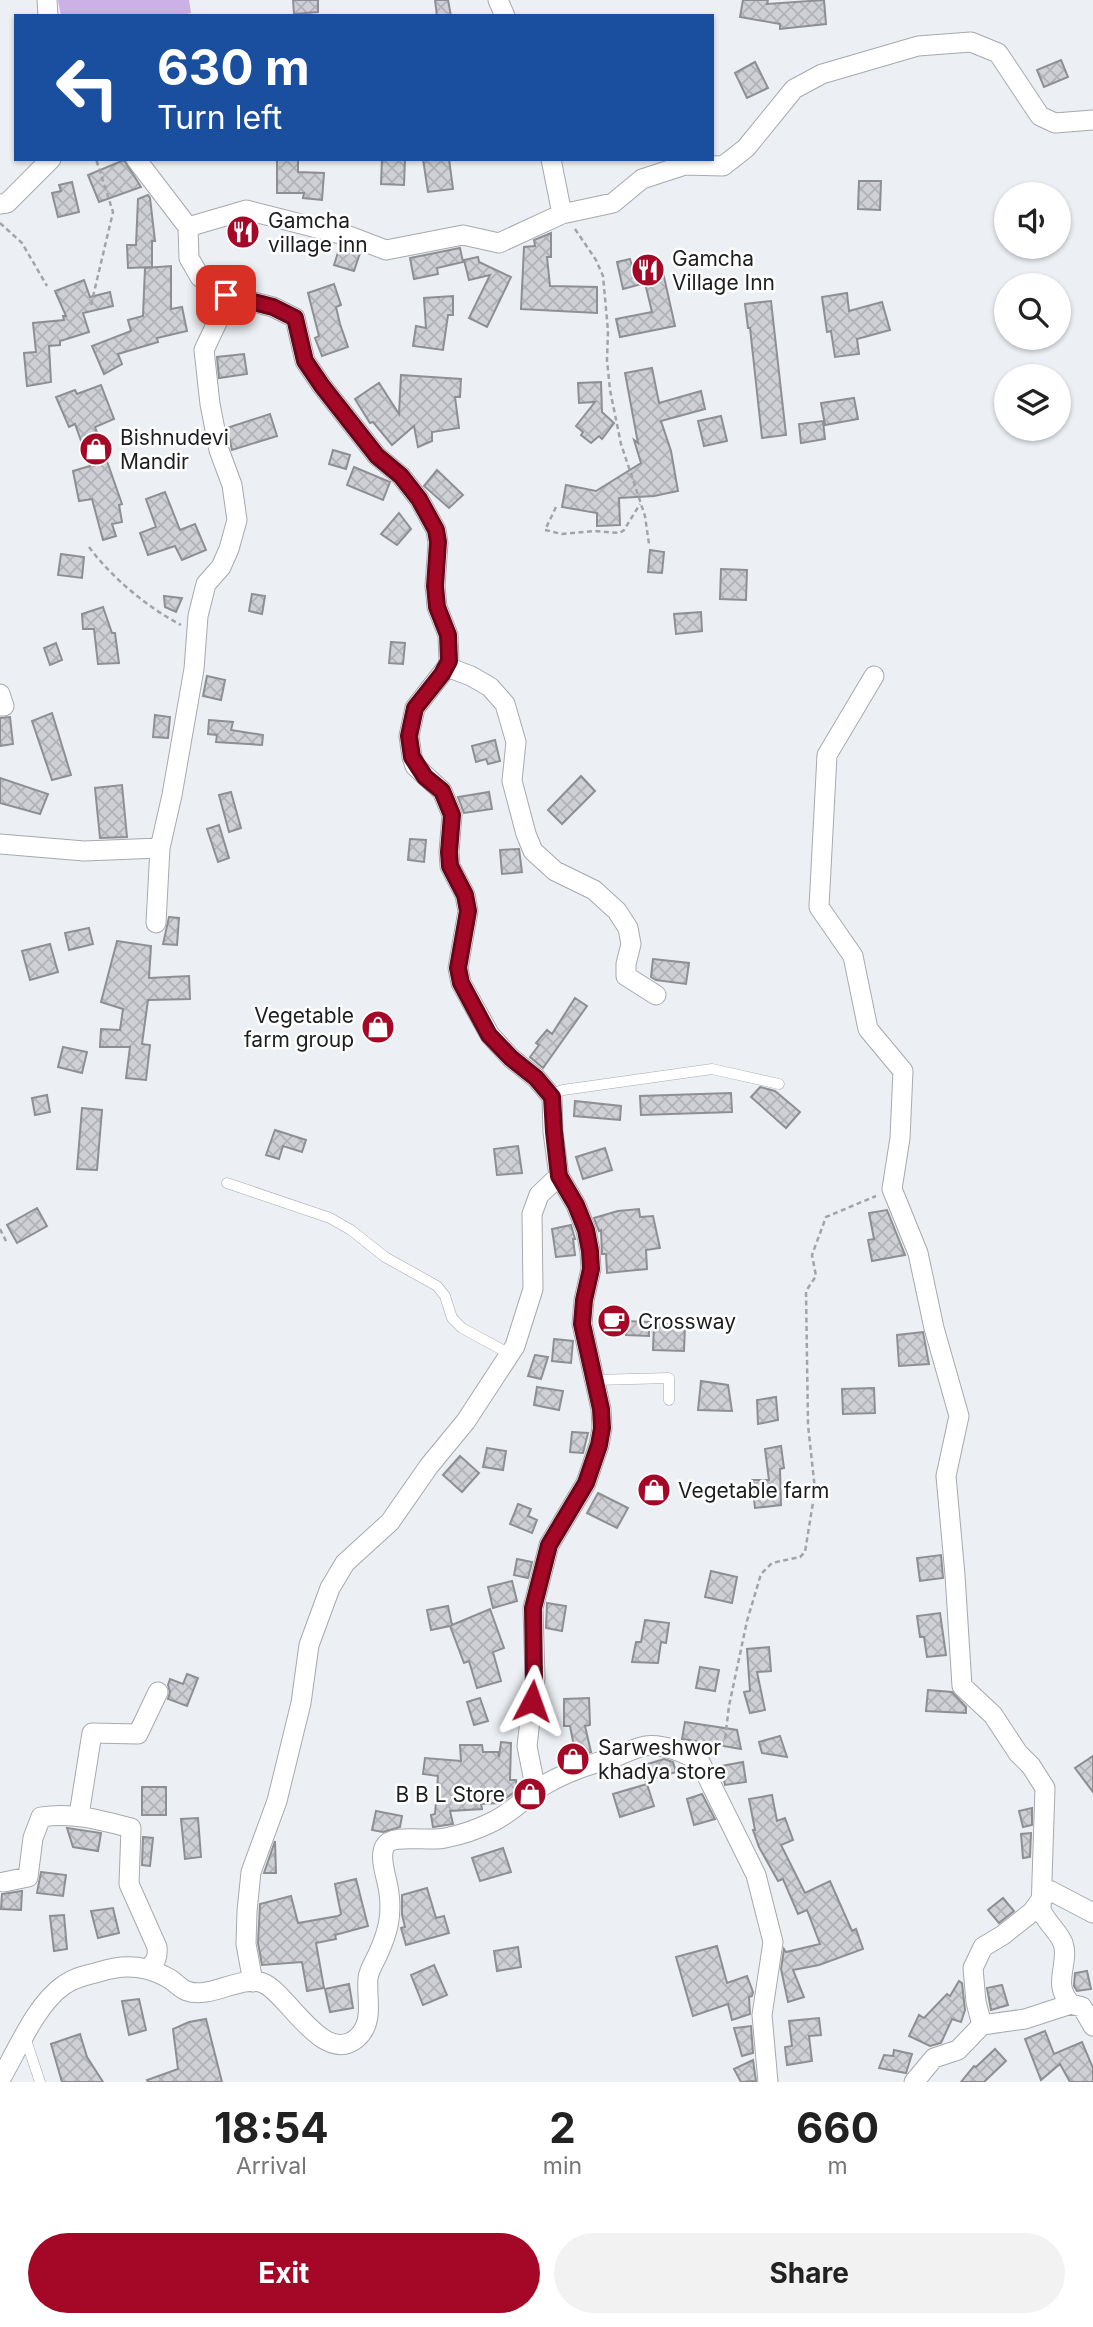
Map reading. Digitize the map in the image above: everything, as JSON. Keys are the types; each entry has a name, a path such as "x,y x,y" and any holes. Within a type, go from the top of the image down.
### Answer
{"street":[{"path":"188,227 246,210 352,237 386,250 463,235 499,243 562,214 613,203 642,178 685,165 723,166 746,148 794,89 822,74 918,46 971,42 998,53 1040,116 1055,123 1093,120"},
{"path":"0,204 7,203 49,161"},
{"path":"138,161 188,227 189,258 201,277 226,295 273,307 295,318 305,361 377,456 401,476 419,499 436,530 437,607 448,635 449,661 415,708 409,736 412,757 415,766 442,791 452,815 450,866 465,895 468,911 458,968 461,983 489,1035 550,1094 559,1176 581,1218 590,1251 591,1269 582,1324 601,1409 602,1428 586,1483 549,1545 533,1608 534,1678 527,1746 536,1791"},
{"path":"551,161 562,214"},
{"path":"156,923 160,848 194,669 198,616 206,584 221,568 237,520 232,485 219,450 210,404 204,350 221,314 226,295"},
{"path":"447,667 490,687 505,704 516,742 512,780 533,851 555,871 594,890 617,911 628,928 632,944 626,964 626,976 656,995"},
{"path":"874,676 827,755 819,907 853,956 868,1030 903,1072 900,1138 892,1189 918,1253 934,1328 959,1416 946,1476 962,1686 993,1715 1045,1788 1041,1910 1062,1942 1064,1950 1060,1983 1071,2004"},
{"path":"0,694 4,706 0,706"},
{"path":"0,844 85,852 160,848"},
{"path":"253,1982 246,1944 251,1872 276,1801 301,1703 309,1645 330,1588 345,1563 390,1522 429,1466 466,1421 515,1346 533,1289 532,1214 539,1195 559,1176"},
{"path":"79,1815 92,1733 138,1734 158,1692"},
{"path":"0,2080 46,2003 65,1984 105,1970 135,1967 147,1969 168,1978 187,1991 197,1993 253,1982 264,1983 315,2033 336,2044 352,2041 364,2029 369,2014 368,1975 391,1921 387,1877 382,1859 383,1848 388,1842 399,1838 444,1839 475,1830 494,1822 536,1791 571,1772 647,1746 690,1755 700,1762 756,1875 773,1942 762,2015 768,2082"},
{"path":"4,1882 28,1877 33,1838 41,1817 58,1814 79,1815 131,1828 129,1884 157,1947 156,1962 147,1969"},
{"path":"982,2025 976,2002 973,1968 983,1947 1032,1912 1051,1891 1093,1913"},
{"path":"914,2082 934,2059 958,2050 982,2025 1025,2019 1071,2004 1082,2007 1093,2026"}],"lane":[{"path":"550,1094 712,1069 779,1084"},
{"path":"227,1183 330,1218 351,1230 385,1257 437,1286 445,1296 452,1318 462,1328 510,1354"},
{"path":"595,1380 669,1378 669,1401"},
{"path":"25,2038 40,2082"}],"path":[{"path":"91,305 113,212 97,161"},
{"path":"562,214 582,237 603,276 610,390 621,444 641,502 649,544"},
{"path":"0,223 22,243 47,286"},
{"path":"556,507 545,530 562,534 594,531 620,533 641,502"},
{"path":"89,547 104,567 127,587 178,624 197,632"},
{"path":"700,1762 725,1739 729,1706 747,1621 761,1574 772,1563 800,1557 805,1552 815,1490 808,1411 806,1291 816,1276 812,1255 825,1217 892,1189"},
{"path":"0,1229 7,1243"}],"shaded area":[{"path":"58,0 189,0 191,13 186,14 61,14"}],"building":[{"path":"293,0 318,0 318,12 294,14"},
{"path":"435,0 448,0 451,14 437,14"},
{"path":"743,0 768,0 767,4 824,0 826,24 780,29 780,24 740,17"},
{"path":"1061,60 1068,77 1044,87 1037,70"},
{"path":"755,62 768,88 747,98 735,73"},
{"path":"125,161 141,187 99,202 88,175"},
{"path":"277,161 298,161 298,172 324,173 322,200 303,198 304,193 277,193"},
{"path":"382,161 405,161 404,185 381,184"},
{"path":"423,161 449,161 453,189 428,192"},
{"path":"859,181 881,181 880,210 858,209"},
{"path":"72,182 79,212 58,217 52,193 61,191 59,185"},
{"path":"148,195 155,241 152,241 152,267 128,268 127,245 136,245 138,199"},
{"path":"551,233 551,257 547,257 550,286 597,287 597,313 521,309 524,247 535,246 534,240"},
{"path":"340,246 360,253 354,271 334,265"},
{"path":"460,248 463,262 437,268 438,274 414,279 410,258"},
{"path":"478,257 479,262 511,277 487,327 469,318 490,275 469,280 464,260"},
{"path":"630,259 632,266 660,259 675,326 620,337 616,319 652,312 645,283 623,289 617,262"},
{"path":"171,266 171,309 182,307 187,331 157,338 158,342 118,354 122,364 104,374 92,346 131,331 128,320 143,316 145,268"},
{"path":"84,280 90,297 110,292 113,306 83,313 89,332 60,341 60,345 49,346 51,382 27,386 24,353 36,352 33,323 64,320 63,316 66,316 55,291"},
{"path":"334,284 341,305 336,307 348,347 322,356 315,338 319,336 308,293"},
{"path":"847,293 849,311 882,302 890,330 857,339 859,354 835,357 831,331 827,332 822,297"},
{"path":"453,296 453,315 448,315 443,350 413,346 416,326 426,328 424,298"},
{"path":"771,301 786,435 762,438 745,304"},
{"path":"244,354 247,374 219,378 217,357"},
{"path":"652,368 659,403 701,391 705,409 661,421 671,451 678,491 654,496 619,498 620,525 597,526 597,513 562,507 566,485 596,491 641,463 634,440 638,443 625,373"},
{"path":"401,375 461,379 460,397 455,397 459,428 432,432 432,441 418,447 414,426 392,445 373,422 370,423 355,399 379,383 399,414"},
{"path":"601,382 602,412 614,423 602,439 599,436 591,443 581,435 583,432 576,426 595,402 579,403 578,383"},
{"path":"101,385 114,419 95,427 122,504 119,505 122,522 112,524 116,536 103,540 92,499 79,501 73,471 90,466 75,424 69,427 56,397 75,390 77,394"},
{"path":"854,398 858,419 825,425 821,403"},
{"path":"270,414 277,436 232,450 227,428"},
{"path":"721,416 727,441 704,446 698,421"},
{"path":"823,421 825,439 801,443 799,424"},
{"path":"333,450 350,455 346,469 329,464"},
{"path":"354,467 390,482 383,500 347,485"},
{"path":"437,470 463,495 449,508 424,486"},
{"path":"165,492 180,530 195,524 206,550 182,560 175,546 148,555 140,533 156,527 146,499"},
{"path":"399,513 411,529 397,545 381,534"},
{"path":"650,550 664,552 662,573 648,572"},
{"path":"61,554 84,557 82,578 58,575"},
{"path":"721,569 747,570 746,600 720,599"},
{"path":"252,594 265,596 262,614 249,611"},
{"path":"164,596 182,598 176,612 165,607"},
{"path":"103,607 112,633 115,633 119,663 98,664 94,629 83,629 82,614"},
{"path":"701,612 702,631 676,634 674,614"},
{"path":"391,642 405,643 403,664 389,663"},
{"path":"56,643 62,660 50,665 44,648"},
{"path":"207,676 225,680 221,700 203,696"},
{"path":"52,713 71,775 52,780 32,721"},
{"path":"155,715 170,717 168,738 153,737"},
{"path":"10,717 13,744 0,746 0,718"},
{"path":"209,720 233,722 231,730 263,735 262,745 216,742 217,735 208,734"},
{"path":"495,740 500,761 488,764 486,759 476,762 472,746"},
{"path":"581,776 595,791 562,824 548,810"},
{"path":"0,778 48,794 40,814 0,803"},
{"path":"122,785 127,837 100,838 95,788"},
{"path":"231,792 241,828 229,832 219,795"},
{"path":"489,792 492,809 464,813 458,797"},
{"path":"219,825 229,858 218,862 207,829"},
{"path":"410,839 426,840 424,862 408,860"},
{"path":"519,849 522,872 502,874 500,850"},
{"path":"169,917 179,918 177,945 163,944"},
{"path":"89,928 93,944 69,950 65,933"},
{"path":"117,941 151,946 149,978 189,976 190,999 148,1000 142,1044 150,1045 146,1080 126,1078 130,1047 100,1047 101,1029 120,1030 123,1009 101,1002"},
{"path":"50,944 58,972 30,980 22,951"},
{"path":"653,959 689,963 686,984 651,977"},
{"path":"575,998 587,1006 543,1068 530,1057 539,1045 536,1043 547,1030 552,1034"},
{"path":"63,1047 87,1052 82,1073 58,1067"},
{"path":"760,1087 775,1091 800,1112 786,1128 751,1097"},
{"path":"731,1093 732,1112 641,1115 640,1096"},
{"path":"47,1095 50,1112 35,1115 32,1098"},
{"path":"575,1101 621,1106 620,1120 574,1116"},
{"path":"82,1108 102,1110 97,1170 77,1169"},
{"path":"275,1130 306,1140 302,1152 283,1146 279,1159 266,1155"},
{"path":"518,1146 522,1173 497,1175 494,1149"},
{"path":"605,1148 612,1170 583,1179 576,1157"},
{"path":"37,1208 47,1226 17,1243 7,1225"},
{"path":"639,1209 640,1217 653,1216 660,1248 646,1250 647,1269 607,1273 606,1254 602,1254 601,1230 599,1231 594,1218 618,1211"},
{"path":"887,1210 905,1255 872,1261 868,1240 874,1239 869,1213"},
{"path":"571,1225 575,1239 575,1255 556,1257 552,1229"},
{"path":"626,1321 649,1322 649,1336 626,1335"},
{"path":"654,1324 685,1325 684,1351 653,1350"},
{"path":"923,1332 929,1364 899,1366 897,1335"},
{"path":"554,1339 573,1341 571,1363 552,1361"},
{"path":"535,1355 548,1357 541,1379 528,1376"},
{"path":"701,1381 728,1385 732,1411 698,1410"},
{"path":"537,1387 563,1391 559,1410 534,1405"},
{"path":"874,1388 875,1413 843,1414 842,1389"},
{"path":"776,1397 778,1420 758,1424 757,1400"},
{"path":"572,1432 588,1433 583,1453 570,1452"},
{"path":"781,1446 784,1468 780,1469 781,1505 755,1508 752,1480 769,1480 765,1449"},
{"path":"487,1448 506,1451 503,1470 483,1467"},
{"path":"460,1456 479,1473 462,1492 443,1475"},
{"path":"598,1493 628,1508 617,1528 587,1513"},
{"path":"518,1504 531,1509 528,1516 537,1520 532,1533 510,1524"},
{"path":"941,1555 943,1578 920,1581 917,1558"},
{"path":"517,1559 532,1562 528,1578 514,1575"},
{"path":"711,1571 737,1577 732,1603 705,1597"},
{"path":"512,1581 517,1601 493,1608 488,1587"},
{"path":"547,1603 566,1606 562,1631 546,1628"},
{"path":"448,1606 452,1625 490,1609 504,1648 493,1652 501,1681 477,1688 469,1661 464,1663 450,1626 431,1630 427,1610"},
{"path":"940,1613 946,1655 927,1657 917,1616"},
{"path":"645,1620 669,1623 666,1643 661,1642 658,1663 632,1662 636,1642 641,1642"},
{"path":"769,1647 771,1671 757,1672 765,1710 750,1713 744,1692 750,1691 747,1649"},
{"path":"700,1667 719,1670 715,1691 696,1688"},
{"path":"187,1674 198,1678 187,1706 168,1699 168,1685 170,1679 183,1684"},
{"path":"928,1690 952,1692 966,1707 966,1713 926,1711"},
{"path":"480,1698 488,1721 474,1725 467,1702"},
{"path":"589,1698 590,1725 585,1726 591,1752 576,1756 570,1726 564,1726 564,1699"},
{"path":"685,1722 737,1730 741,1749 682,1739"},
{"path":"780,1736 787,1757 762,1753 759,1742"},
{"path":"501,1742 511,1743 510,1780 516,1780 517,1790 500,1803 481,1804 482,1809 450,1811 453,1824 433,1827 431,1815 435,1814 438,1776 423,1774 425,1758 461,1761 460,1745 482,1745 483,1752 498,1752 499,1757"},
{"path":"1093,1756 1093,1792 1075,1768"},
{"path":"664,1759 673,1762 676,1772 645,1781 641,1766"},
{"path":"743,1762 746,1782 725,1785 721,1766"},
{"path":"647,1784 654,1806 620,1817 613,1794"},
{"path":"142,1787 166,1787 166,1815 142,1815"},
{"path":"702,1794 715,1819 694,1825 687,1799"},
{"path":"772,1795 777,1821 785,1818 793,1840 781,1845 805,1893 830,1881 852,1931 856,1929 863,1949 819,1965 793,1970 804,1997 788,2002 781,1969 784,1949 786,1952 820,1944 807,1910 798,1914 783,1879 778,1881 753,1830 749,1799"},
{"path":"1032,1808 1032,1825 1023,1827 1019,1811"},
{"path":"376,1811 402,1816 400,1827 383,1832 372,1830"},
{"path":"198,1818 201,1857 185,1859 181,1819"},
{"path":"67,1828 101,1833 98,1851 73,1847"},
{"path":"1031,1833 1030,1857 1023,1858 1021,1834"},
{"path":"143,1837 153,1838 150,1866 142,1865"},
{"path":"275,1841 276,1873 264,1873"},
{"path":"503,1848 511,1872 480,1881 472,1858"},
{"path":"41,1872 66,1875 63,1896 37,1893"},
{"path":"356,1879 368,1926 335,1935 336,1939 316,1943 324,1988 307,1991 302,1962 262,1965 258,1943 260,1904 291,1896 298,1923 338,1916 341,1914 335,1884"},
{"path":"427,1888 436,1918 444,1916 449,1933 406,1945 401,1928 405,1927 402,1895"},
{"path":"22,1891 21,1910 1,1909 2,1894"},
{"path":"1003,1898 1014,1911 999,1923 988,1910"},
{"path":"113,1908 119,1933 98,1938 91,1911"},
{"path":"64,1915 67,1949 54,1951 50,1916"},
{"path":"717,1946 727,1983 747,1976 753,1992 749,1997 750,2014 732,2020 728,2004 693,2016 676,1957"},
{"path":"518,1947 521,1967 497,1971 494,1951"},
{"path":"434,1965 447,1995 423,2005 411,1975"},
{"path":"1087,1971 1091,1989 1077,1991 1074,1986 1075,1973"},
{"path":"959,1981 962,1983 965,2010 961,2022 952,2019 941,2043 930,2046 909,2036 919,2015 924,2018 947,1994 950,1996"},
{"path":"349,1984 353,2008 330,2012 325,1989"},
{"path":"1002,1985 1008,2005 991,2010 987,1988"},
{"path":"139,1999 146,2030 129,2035 122,2001"},
{"path":"819,2018 821,2035 809,2036 812,2061 787,2065 785,2047 792,2046 789,2021"},
{"path":"206,2019 222,2082 148,2082 147,2080 178,2069 173,2029"},
{"path":"751,2026 753,2053 742,2056 734,2028"},
{"path":"1045,2031 1054,2054 1082,2042 1093,2068 1093,2082 1070,2082 1060,2064 1041,2080 1025,2039"},
{"path":"80,2034 87,2057 103,2082 62,2082 51,2044"},
{"path":"995,2049 1006,2061 984,2082 961,2082 974,2066"},
{"path":"894,2050 912,2054 906,2073 879,2068 884,2055 893,2056"},
{"path":"753,2060 756,2081 741,2082 734,2069"}],"place":[{"name":"Gamcha village inn","path":"243,232"},
{"name":"Gamcha Village Inn","path":"648,270"},
{"name":"Bishnudevi Mandir","path":"96,449"},
{"name":"Vegetable farm group","path":"378,1027"},
{"name":"Crossway","path":"614,1321"},
{"name":"Vegetable farm","path":"654,1490"},
{"name":"Sarweshwor khadya store","path":"573,1759"},
{"name":"B B L Store","path":"530,1794"}],"route":[{"path":"226,295 273,307 295,318 305,361 377,456 401,476 419,499 436,530 437,607 448,635 449,661 415,708 409,736 412,757 415,766 442,791 452,815 450,866 465,895 468,911 458,968 461,983 489,1035 501,1049 536,1078 552,1097 559,1176 576,1205 586,1230 590,1251 591,1269 582,1324 601,1409 602,1428 586,1483 549,1545 533,1608 532,1701"}]}
